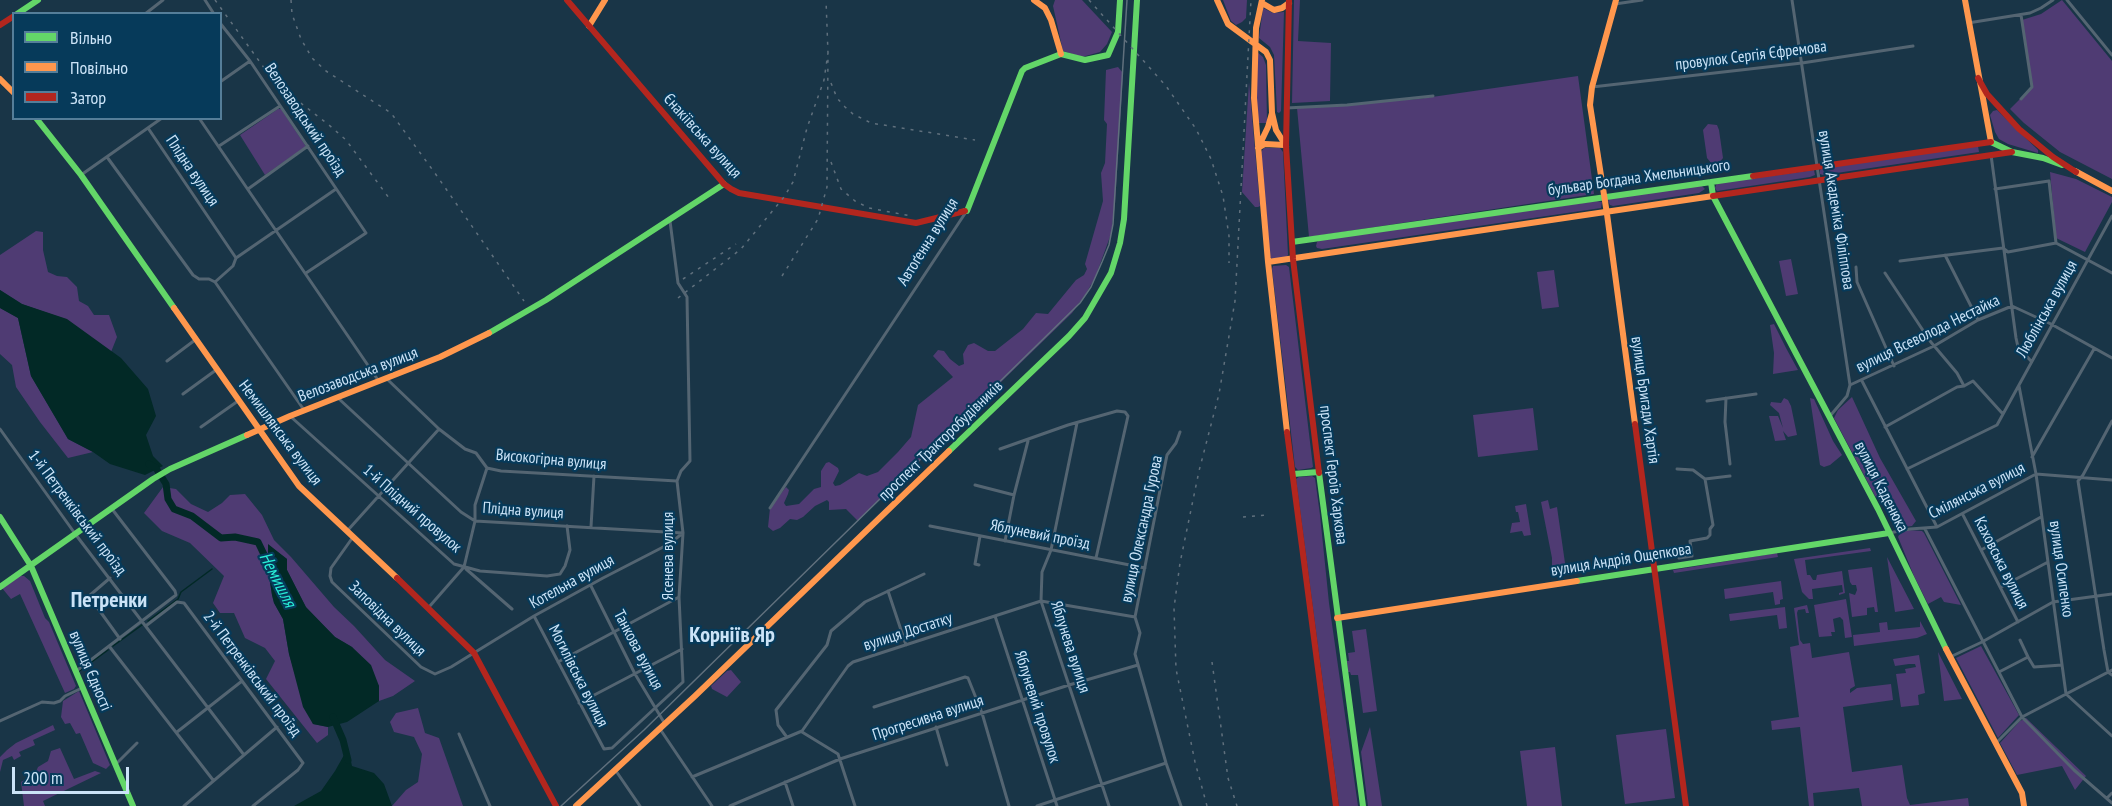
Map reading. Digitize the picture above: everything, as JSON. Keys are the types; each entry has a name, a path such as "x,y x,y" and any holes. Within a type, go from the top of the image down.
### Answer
{"street":[{"path":"20,12 38,0"},
{"path":"148,12 163,0"},
{"name":"Єнакіївська вулиця","path":"567,0 724,184 739,193 916,223 967,211"},
{"path":"589,26 605,0"},
{"path":"1034,0 1045,8 1061,54 1085,60 1108,55 1113,47 1118,32 1120,0"},
{"name":"проспект Тракторобудівників","path":"576,806 660,729 1069,336 1085,318 1099,297 1116,258 1124,219 1137,0"},
{"path":"1217,0 1228,24 1266,52 1271,67 1272,113 1276,130 1286,146"},
{"path":"1616,2 1642,0"},
{"name":"вулиця Академіка Філіппова","path":"1792,0 1850,385"},
{"path":"1965,0 1991,142 1995,189 2018,347 2031,361"},
{"path":"1968,23 2021,15 2041,8 2053,0"},
{"path":"2067,0 2111,52"},
{"path":"1289,1 1282,8 1274,10 1262,1 1256,28 1254,69 1258,148 1274,329 1336,806"},
{"name":"проспект Героїв Харкова","path":"1289,1 1286,146 1293,259 1337,618 1363,806"},
{"name":"вулиця Бригади Хартія","path":"1616,2 1592,87 1590,105 1686,806"},
{"path":"2021,15 2032,87 2021,99"},
{"name":"Велозаводський проїзд","path":"222,26 250,61 366,233 306,273"},
{"name":"провулок Сергія Єфремова","path":"1592,87 1802,63 1913,46"},
{"name":"Автоґенна вулиця","path":"770,508 967,211 1022,71 1061,54"},
{"path":"222,81 250,61"},
{"path":"1978,78 1987,94 2019,129 2053,157 2076,172"},
{"path":"0,79 12,91"},
{"path":"1286,108 1347,105 1433,96"},
{"path":"219,146 280,106"},
{"path":"1258,148 1272,113"},
{"name":"Немишлянська вулиця","path":"38,120 81,175 299,486 429,607 474,653 556,806"},
{"path":"81,175 159,120"},
{"path":"201,120 378,380"},
{"name":"Плідна вулиця","path":"148,128 236,258"},
{"path":"1991,142 2012,152 2043,158 2112,191"},
{"name":"бульвар Богдана Хмельницького","path":"1292,242 1991,142"},
{"path":"1258,148 1274,143 1286,146"},
{"path":"248,189 308,146"},
{"name":"бульвар Богдана Хмельницького","path":"1268,262 2012,152"},
{"path":"107,157 193,275 199,279 209,279 215,282 304,410"},
{"path":"1995,189 2049,181 2056,243"},
{"name":"вулиця Каденюка","path":"1711,182 1713,196 1889,532 1909,577 2022,793 2024,806"},
{"name":"Велозаводська вулиця","path":"0,587 170,469 304,410 440,357 516,319 724,184"},
{"path":"215,282 233,266 236,258 337,189"},
{"name":"Люблінська вулиця","path":"1907,469 1996,425 2112,216"},
{"path":"670,221 678,283 687,297 690,461 681,471 677,481"},
{"path":"1900,261 2003,248 2008,252 2056,243 2112,273"},
{"path":"1945,255 1978,320"},
{"path":"1856,267 1857,282 1894,366"},
{"path":"1885,273 1964,386"},
{"name":"вулиця Всеволода Нестайка","path":"1850,385 1934,346 1978,320 2012,306 2051,324 2112,358"},
{"path":"166,361 195,340"},
{"path":"2031,458 2094,349"},
{"path":"183,394 216,370"},
{"name":"Високогірна вулиця","path":"385,378 439,429 465,449 477,453 487,468 501,471 677,481"},
{"path":"1862,381 1937,528"},
{"path":"1885,427 1957,387 1973,381 2002,413"},
{"path":"1829,417 1847,396 1850,385"},
{"name":"вулиця Осипенко","path":"2019,386 2031,458 2036,474 2066,694"},
{"path":"1707,401 1756,394"},
{"name":"Плідна вулиця","path":"337,397 408,464 475,521 683,533"},
{"path":"1726,398 1724,402 1725,422 1730,464"},
{"path":"201,427 238,401"},
{"path":"1000,449 1117,411 1125,412 1128,416 1096,558"},
{"name":"1-й Плідний провулок","path":"290,416 454,564 480,571 547,576 560,574 570,550 567,526"},
{"path":"2112,421 2078,481 2096,596 2112,675"},
{"name":"Яблунева вулиця","path":"1077,423 1051,550 1042,572 1041,601 1109,806"},
{"name":"1-й Петренківський проїзд","path":"0,429 76,535 144,621 244,755"},
{"path":"346,531 439,429"},
{"name":"вулиця Олександра Гурова","path":"1180,432 1176,443 1167,455 1136,617 1140,633 1136,654 1166,763 1181,806"},
{"path":"1005,541 1028,440"},
{"path":"429,607 464,567 475,521 475,505 487,468"},
{"path":"1677,469 1693,470 1705,479 1713,525 1707,538 1690,541 1692,556 1679,558"},
{"path":"1293,474 1319,472"},
{"name":"Смілянська вулиця","path":"1889,532 1937,528 2036,474 2112,480"},
{"path":"591,527 594,476"},
{"path":"1705,479 1730,476"},
{"name":"Ясенева вулиця","path":"602,747 612,748 683,682 679,597 683,533 677,481"},
{"path":"975,485 1014,495"},
{"name":"2-й Петренківський проїзд","path":"112,509 303,763 298,770 253,806"},
{"name":"Каховська вулиця","path":"1963,515 2018,622"},
{"name":"вулиця Єдності","path":"0,517 31,566 133,806"},
{"path":"1981,550 2042,517"},
{"name":"Яблуневий проїзд","path":"930,526 1145,568"},
{"name":"вулиця Каденюка","path":"1925,529 2022,717 2074,771 2112,803"},
{"name":"вулиця Андрія Ощепкова","path":"1337,618 1889,532"},
{"name":"Котельна вулиця","path":"474,653 534,616 669,544 683,533"},
{"path":"979,565 975,564 980,536"},
{"name":"Заповідна вулиця","path":"353,537 331,568 332,582 421,668 435,674 474,653"},
{"path":"2001,587 2048,562"},
{"path":"464,567 512,609"},
{"path":"786,736 778,725 776,710 827,645 831,631 865,602 924,574"},
{"path":"110,578 90,594 89,598 120,639"},
{"name":"Танкова вулиця","path":"591,586 635,674 665,724"},
{"path":"888,591 906,645"},
{"path":"1950,657 1982,642 2053,602 2112,594"},
{"path":"558,662 679,597"},
{"path":"75,672 178,599"},
{"path":"147,625 178,599"},
{"name":"вулиця Достатку","path":"802,731 853,662 1041,601 1136,617"},
{"name":"Могилівська вулиця","path":"534,616 602,747"},
{"name":"Яблуневий провулок","path":"995,616 1056,806"},
{"path":"2020,640 2034,667 2062,665"},
{"path":"109,646 213,780"},
{"path":"579,703 682,649"},
{"path":"1998,672 2028,657"},
{"name":"Прогресивна вулиця","path":"730,806 840,759 1138,665"},
{"path":"1995,744 2022,717 2110,671"},
{"path":"874,707 965,677 968,678 982,713 1009,806"},
{"path":"177,732 242,681"},
{"path":"0,721 42,702 60,701 82,688"},
{"path":"2066,694 2112,736"},
{"path":"184,806 277,727"},
{"path":"936,727 947,765"},
{"path":"660,729 712,806"},
{"path":"692,777 802,731 838,754 855,806"},
{"path":"459,734 490,806"},
{"path":"115,765 137,743"},
{"path":"1037,806 1166,763"},
{"path":"615,770 640,806"},
{"path":"785,782 793,806"},
{"path":"2107,798 2112,793"}],"shaded area":[{"path":"1055,0 1082,0 1112,32 1107,44 1100,52 1082,57 1063,51 1053,6"},
{"path":"1223,0 1247,0 1246,18 1236,25 1231,21"},
{"path":"1294,0 1300,0 1298,41 1331,43 1330,101 1292,103"},
{"path":"2062,0 2112,61 2112,179 2060,152 2010,109 2032,87 2022,20 2041,14"},
{"path":"1263,8 1273,13 1284,12 1281,111 1279,113 1277,112 1274,55 1270,47 1259,38"},
{"path":"1257,52 1263,57 1266,65 1267,123 1257,123"},
{"path":"1118,67 1123,73 1111,234 1095,278 1072,313 858,521 846,509 829,510 827,500 815,506 803,517 797,520 790,519 773,531 768,527 770,508 786,487 789,490 784,503 786,506 799,504 814,489 821,487 821,471 826,463 829,462 838,468 839,471 833,483 835,486 859,473 867,476 878,472 898,452 911,437 918,405 953,377 933,356 938,350 944,351 959,366 964,364 963,354 968,345 974,343 988,351 995,351 1023,329 1036,313 1048,314 1076,280 1084,275 1103,201 1101,173 1105,163 1107,124 1104,120 1106,70"},
{"path":"1578,76 1594,194 1309,237 1297,108 1418,99"},
{"path":"1249,82 1260,206 1258,207 1255,207 1242,192"},
{"path":"281,109 305,147 265,175 240,135"},
{"path":"1997,110 2038,150 2038,153 1999,139 1990,115"},
{"path":"1708,124 1717,125 1719,130 1723,158 1718,164 1712,164 1707,158 1703,130"},
{"path":"1978,146 1979,152 1820,174 1822,168"},
{"path":"1264,148 1280,148 1283,152 1288,255 1286,258 1273,260 1270,257 1261,152"},
{"path":"1814,170 1815,175 1810,177 1717,191 1715,188 1717,183"},
{"path":"2050,172 2076,179 2112,197 2112,202 2085,252 2056,238"},
{"path":"1701,185 1705,189 1699,193 1613,206 1608,201 1610,198"},
{"path":"1602,202 1601,208 1322,249 1316,246 1320,240"},
{"path":"36,231 43,232 43,250 48,272 67,277 77,287 79,301 88,306 94,315 109,315 117,337 111,352 67,320 22,304 0,290 0,255"},
{"path":"1791,259 1798,294 1786,296 1779,261"},
{"path":"1286,265 1289,267 1313,467 1298,470 1295,467 1272,269 1273,266"},
{"path":"1554,270 1559,307 1542,309 1537,272"},
{"path":"0,308 18,318 31,376 68,439 93,452 68,458 16,387 12,365 0,354"},
{"path":"1774,324 1798,370 1773,374 1774,353 1770,325"},
{"path":"1852,397 1880,458 1916,521 1912,526 1895,528 1882,502 1875,496 1834,418 1838,410"},
{"path":"1784,398 1791,406 1797,435 1788,437 1783,431 1786,440 1775,441 1769,416 1778,416 1783,428 1779,413 1770,405 1771,402 1781,403"},
{"path":"1810,398 1814,399 1842,455 1824,467 1820,465"},
{"path":"1533,408 1538,450 1478,457 1473,415"},
{"path":"1312,476 1315,478 1329,603 1358,806 1339,806 1296,479"},
{"path":"163,487 176,489 191,504 208,512 230,495 245,494 262,515 274,540 334,607 385,660 415,681 393,696 379,701 379,686 352,647 335,637 306,608 287,570 287,559 268,545 268,569 272,595 283,619 289,654 297,680 313,724 328,727 328,735 317,743 266,679 275,661 265,648 245,638 234,613 220,613 213,603 224,576 190,543 162,531 144,513"},
{"path":"1548,500 1550,509 1557,507 1566,570 1552,572 1552,558 1541,502"},
{"path":"1526,504 1531,535 1524,536 1522,531 1510,533 1512,523 1520,522 1515,506"},
{"path":"1908,530 1924,533 1961,605 1944,602 1941,597 1928,604 1898,537 1900,533"},
{"path":"1870,548 1871,551 1805,560 1807,575 1810,575 1813,580 1816,580 1817,575 1842,571 1845,593 1839,595 1843,592 1842,585 1812,589 1813,599 1809,599 1802,592 1794,559"},
{"path":"1777,553 1778,557 1674,573 1673,570"},
{"path":"1887,557 1914,609 1895,612"},
{"path":"1872,567 1878,612 1875,612 1874,607 1867,608 1867,615 1852,617 1849,593 1855,595 1857,590 1856,585 1850,582 1848,570"},
{"path":"20,576 30,581 76,686 65,693 20,594 11,599 2,588"},
{"path":"1781,581 1783,599 1780,600 1780,604 1775,605 1773,592 1725,599 1724,589"},
{"path":"1846,599 1852,637 1845,638 1843,620 1840,617 1833,619 1835,632 1831,632 1832,636 1819,637 1814,605"},
{"path":"1807,605 1809,613 1806,613 1805,609 1798,610 1797,613 1800,640 1803,644 1810,643 1812,658 1849,652 1855,686 1850,689 1850,693 1857,688 1891,684 1893,700 1843,707 1852,772 1902,765 1910,805 1968,798 1969,806 1862,806 1859,788 1813,793 1814,806 1809,806 1800,727 1772,730 1771,721 1799,717 1790,647 1799,645 1794,608"},
{"path":"1785,607 1787,628 1779,629 1777,615 1730,621 1729,614"},
{"path":"1920,621 1927,634 1917,638 1854,646 1853,635 1880,632 1879,623 1887,622 1888,630 1920,627"},
{"path":"1366,629 1377,711 1363,713 1358,675 1351,675 1348,672 1347,661 1349,661 1348,653 1355,652 1352,631"},
{"path":"1981,646 2019,715 1998,738 1956,658"},
{"path":"1938,652 1962,699 1944,701"},
{"path":"1919,655 1925,693 1918,695 1919,705 1901,707 1896,674 1906,673 1905,669 1916,667 1915,664 1895,666 1893,659"},
{"path":"731,670 741,682 727,697 712,689 711,686"},
{"path":"79,691 110,765 106,769 93,763 80,733 76,734 70,723 65,724 61,717 63,701"},
{"path":"418,708 425,733 439,738 463,806 392,806 406,790 418,782 422,754 414,737 394,732 390,722 396,713"},
{"path":"2026,718 2086,776 2075,790 2062,766 2017,775 2000,743 2020,721"},
{"path":"53,725 55,730 33,740 35,745 19,752 21,756 14,760 12,756 3,760 0,772 0,757 7,750 16,743"},
{"path":"1370,727 1382,806 1368,806 1361,752"},
{"path":"1666,729 1675,798 1625,804 1616,735"},
{"path":"1555,747 1562,806 1527,806 1520,751"},
{"path":"60,748 74,779 95,771 101,773 43,801 45,806 24,806 21,782 35,774 38,767 48,761 51,751"}],"water":[{"path":"0,290 22,304 67,319 121,358 148,389 156,416 146,435 153,456 163,466 145,475 110,464 68,439 31,376 18,318 0,308"},
{"path":"268,544 287,559 287,570 306,607 335,637 352,647 371,665 379,686 379,701 347,722 328,727 313,724 303,707 289,654 283,619 272,595 268,569"},
{"path":"348,748 352,766 374,773 384,784 392,806 294,806 321,791"}],"waterway":[{"name":"Немишля","path":"149,464 156,468 166,484 168,499 174,509 192,516 221,538 235,537 258,542 271,569"},
{"path":"148,621 178,599 181,592 212,569"},
{"path":"113,646 142,625"},
{"path":"78,672 108,650"},
{"name":"Немишля","path":"333,717 343,740 348,760"}],"tram line":[{"path":"561,806 644,730 1080,303 1091,287 1102,262 1109,245 1113,224 1127,0"}],"railway":[{"path":"215,0 275,83 346,140 389,198"},
{"path":"291,0 292,14 301,39 312,58 326,71 391,113 524,301"},
{"path":"782,276 818,219 827,187 826,0"},
{"path":"1089,0 1166,86 1196,129 1211,159 1223,196 1229,236 1229,263"},
{"path":"1207,806 1195,762 1176,669 1174,608 1180,563 1199,471 1219,394 1235,301 1251,0"},
{"path":"678,298 741,249 784,197 793,182 807,128 824,80 828,53"},
{"path":"831,83 837,98 845,107 871,123 975,140"},
{"path":"831,162 841,189 855,201 869,208 911,216"},
{"path":"683,279 736,244"},
{"path":"1243,517 1266,515"},
{"path":"1212,662 1228,778 1237,806"}],"traffic: fast":[{"path":"20,12 38,0"},
{"path":"965,211 967,211 1022,71 1061,54 1085,60 1108,55 1118,32 1120,0"},
{"path":"949,451 1069,336 1085,318 1111,273 1124,219 1137,0"},
{"path":"38,120 81,175 174,308"},
{"path":"1991,142 2012,152 2043,158 2062,165"},
{"path":"1292,242 1753,176"},
{"path":"1711,182 1713,196 1878,509 1946,649"},
{"path":"489,333 546,300 724,184"},
{"path":"0,587 153,479 170,469 247,435"},
{"path":"1293,474 1319,472"},
{"path":"1319,473 1363,806"},
{"path":"0,517 31,566 133,806"},
{"path":"1577,581 1889,533"}],"traffic: slow":[{"path":"589,26 605,0"},
{"path":"1034,0 1045,8 1061,54"},
{"path":"1217,0 1228,24 1266,52 1270,60 1272,113 1258,148"},
{"path":"1262,0 1256,28 1254,98 1268,262 1287,432"},
{"path":"1616,0 1592,87 1590,105 1635,424"},
{"path":"1965,0 1991,142"},
{"path":"1262,3 1274,10 1289,3"},
{"path":"0,79 12,91"},
{"path":"1272,113 1276,130 1286,146"},
{"path":"1258,148 1265,144 1284,145"},
{"path":"2075,171 2112,191"},
{"path":"1268,262 1713,196"},
{"path":"174,308 299,486 397,578"},
{"path":"247,435 440,357 489,333"},
{"path":"576,806 695,696 949,451"},
{"path":"1337,618 1577,581"},
{"path":"1946,649 2022,793 2024,806"}],"traffic: jam":[{"path":"567,0 724,184 731,189 739,193 916,223 965,211"},
{"path":"1289,0 1286,146 1293,259 1319,473"},
{"path":"0,25 12,17"},
{"path":"1978,78 1987,94 2019,129 2053,157 2076,172"},
{"path":"1753,176 1991,142"},
{"path":"1713,196 2012,152"},
{"path":"1635,424 1686,806"},
{"path":"1287,432 1336,806"},
{"path":"397,578 474,653 556,806"}],"district":[{"name":"Петренки","path":"109,601"},
{"name":"Корніїв Яр","path":"732,636"}]}
